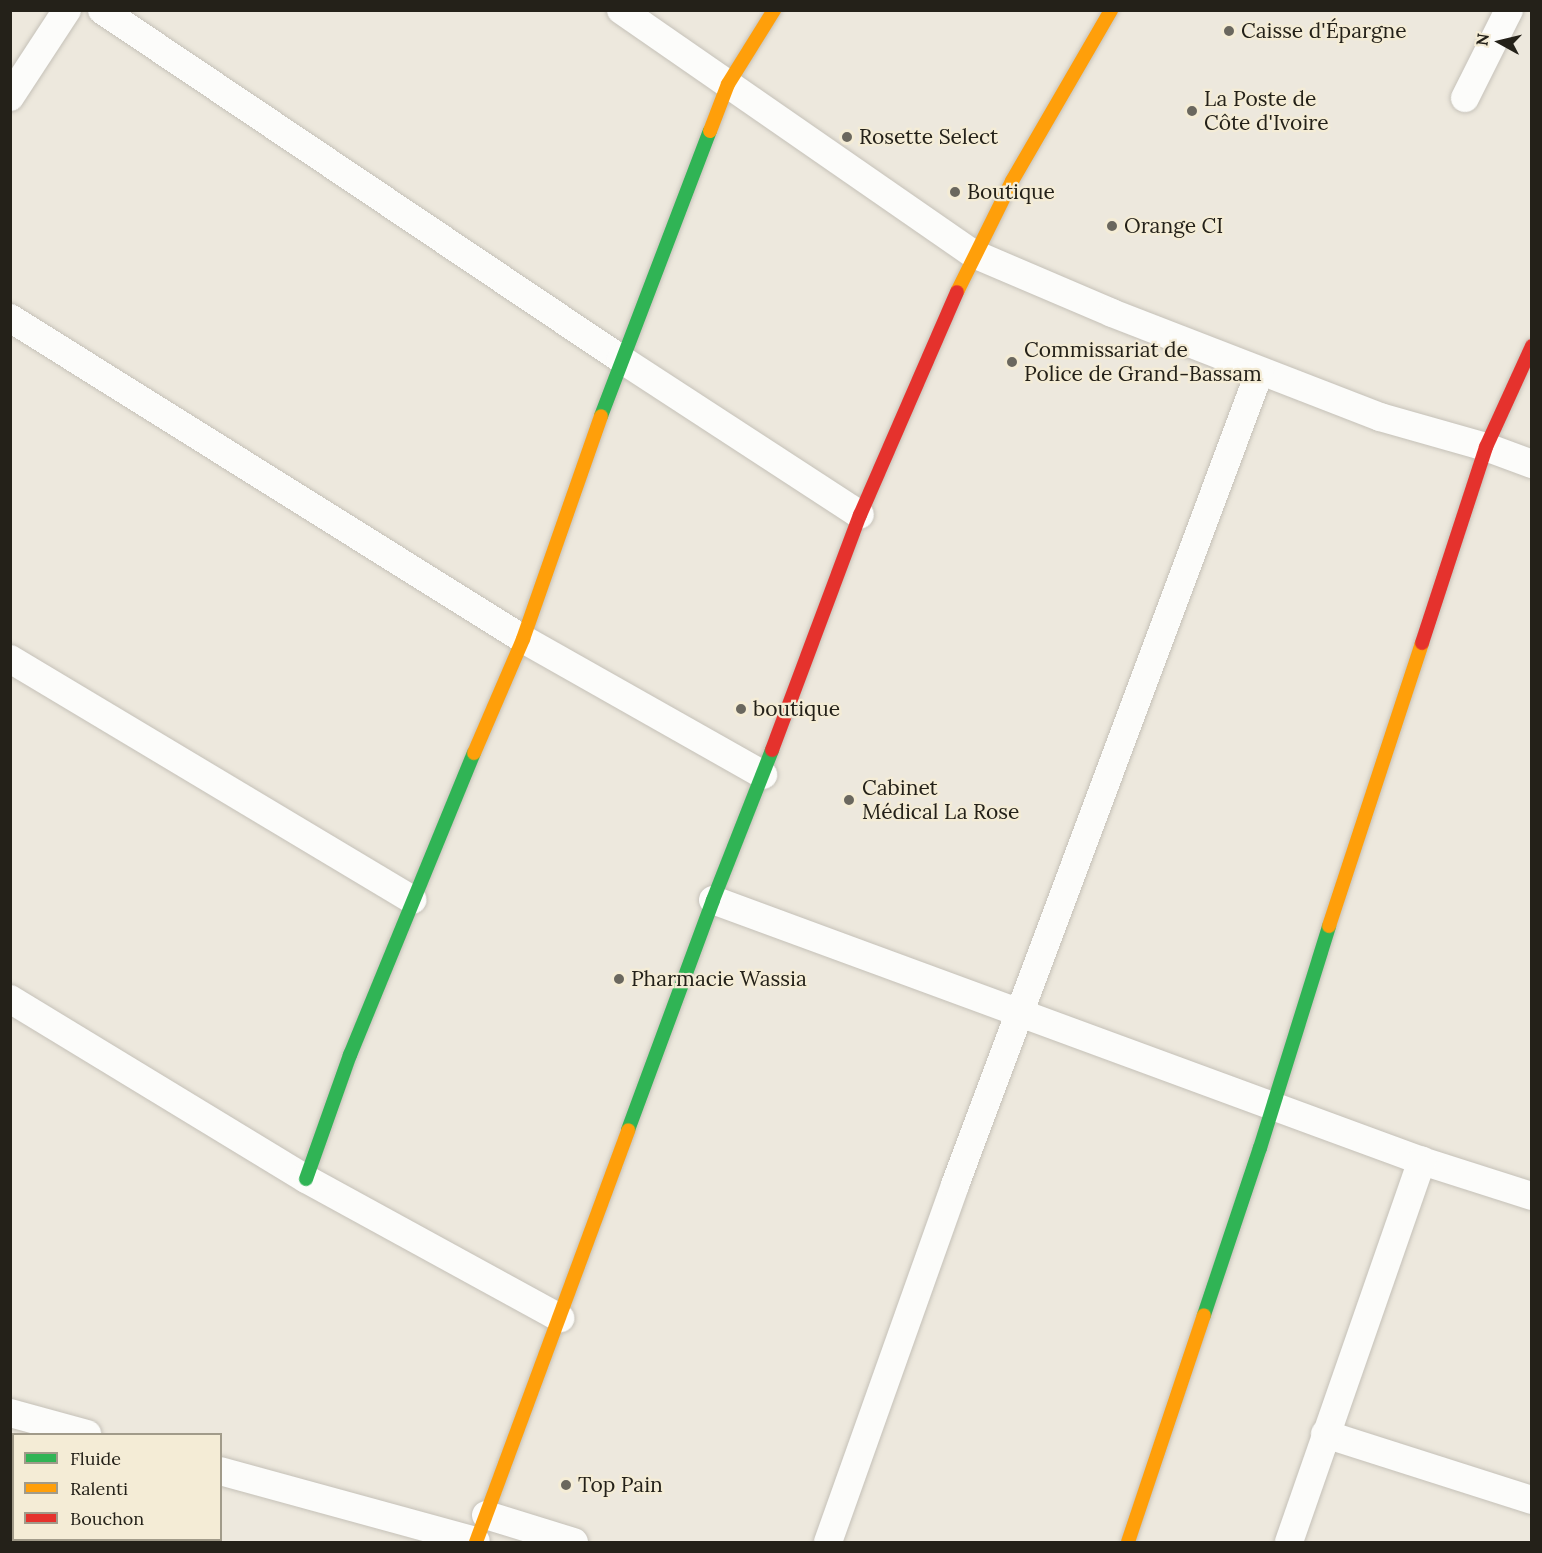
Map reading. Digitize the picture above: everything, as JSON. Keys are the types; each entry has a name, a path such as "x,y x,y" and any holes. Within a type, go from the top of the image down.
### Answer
{"street":[{"path":"10,97 67,10"},
{"path":"102,10 621,359 860,515"},
{"path":"621,10 974,254 1260,371 1380,417 1486,447 1532,464"},
{"path":"306,1179 350,1055 412,900 523,639 621,359 728,84 774,10"},
{"path":"479,1533 713,900 764,776 860,515 974,254 1012,181 1111,10"},
{"path":"1465,98 1509,10"},
{"path":"10,318 523,639 764,776"},
{"path":"1128,1542 1486,447 1532,346"},
{"path":"828,1542 1020,1011 1260,371"},
{"path":"10,659 412,900"},
{"path":"713,900 1020,1011 1422,1161 1532,1196"},
{"path":"10,999 306,1179 560,1318"},
{"path":"1289,1542 1422,1161"},
{"path":"10,1413 83,1433"},
{"path":"1325,1434 1532,1500"},
{"path":"222,1471 479,1533 574,1542"}],"traffic: fast":[{"path":"601,416 710,131"},
{"path":"628,1130 713,900 772,750"},
{"path":"306,1179 350,1055 474,753"},
{"path":"1204,1315 1260,1148 1329,926"}],"traffic: slow":[{"path":"710,131 728,84 774,10"},
{"path":"957,292 1012,181 1111,10"},
{"path":"474,753 523,639 601,416"},
{"path":"1329,926 1422,643"},
{"path":"476,1542 628,1130"},
{"path":"1128,1542 1204,1315"}],"traffic: jam":[{"path":"772,750 860,515 957,292"},
{"path":"1422,643 1486,447 1532,346"}],"place":[{"name":"Caisse d'Épargne","path":"1229,31"},
{"name":"La Poste de Côte d'Ivoire","path":"1192,111"},
{"name":"Rosette Select","path":"847,137"},
{"name":"Boutique","path":"955,192"},
{"name":"Orange CI","path":"1112,226"},
{"name":"Commissariat de Police de Grand-Bassam","path":"1012,362"},
{"name":"boutique","path":"741,709"},
{"name":"Cabinet Médical La Rose","path":"849,800"},
{"name":"Pharmacie Wassia","path":"619,979"},
{"name":"Top Pain","path":"566,1485"}]}
